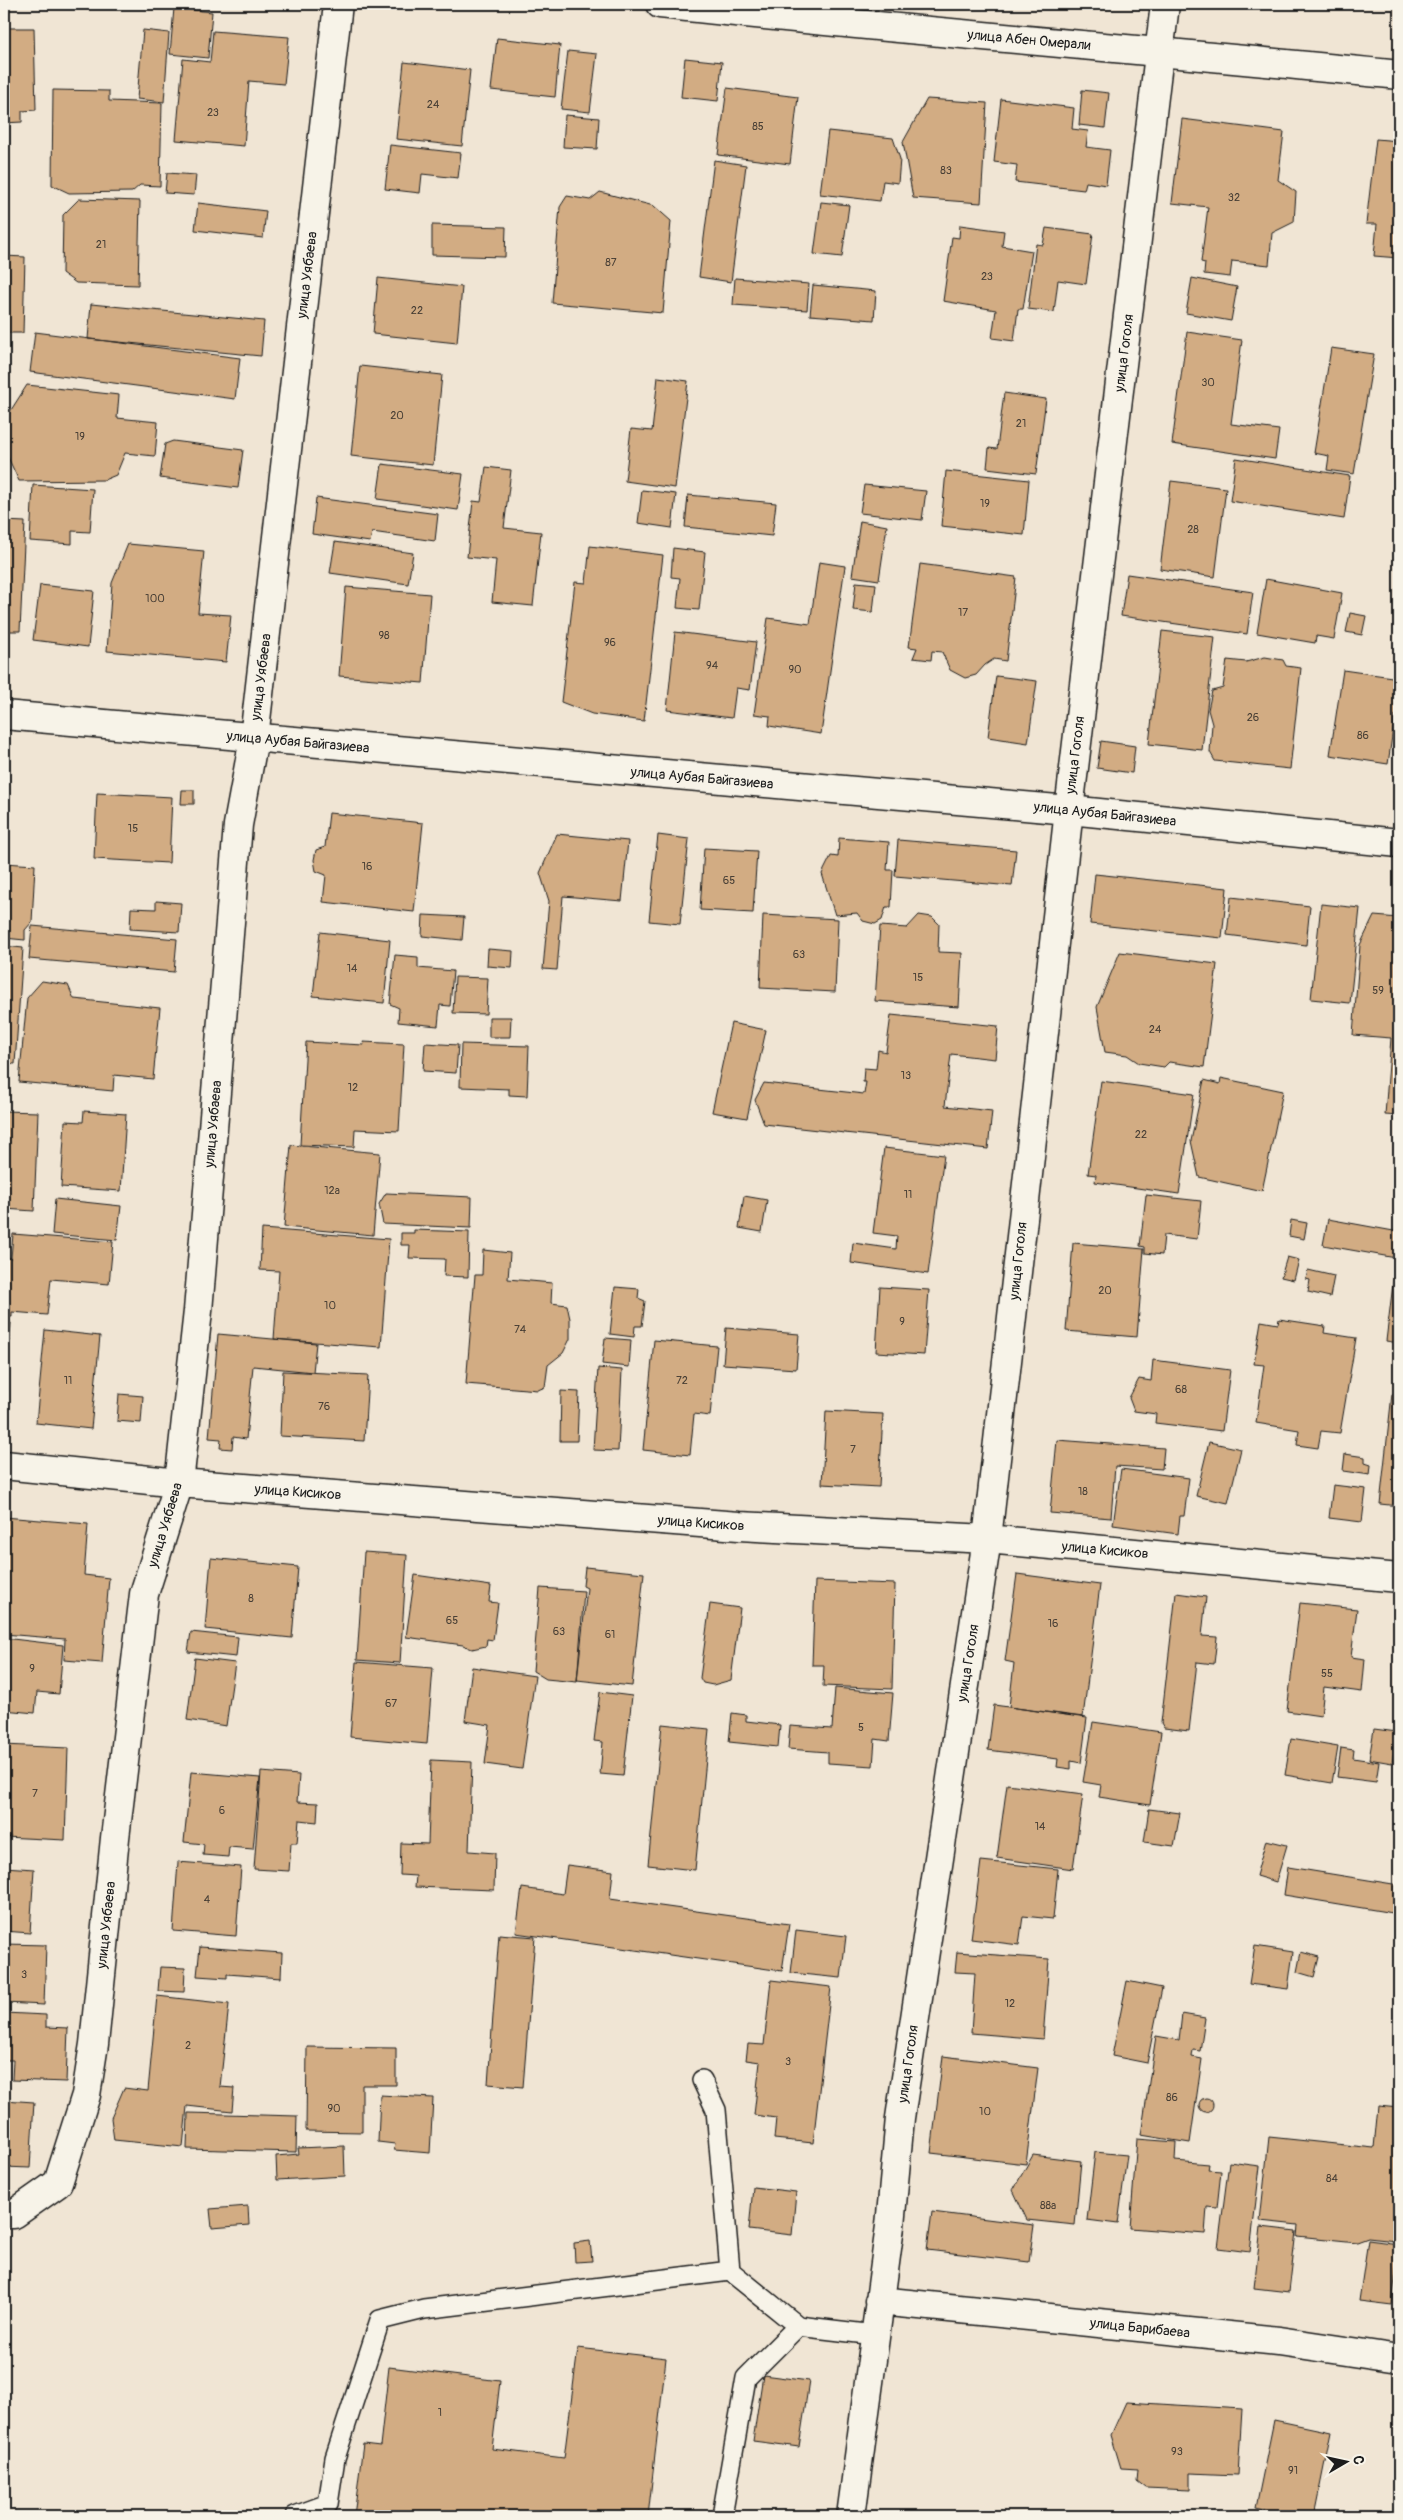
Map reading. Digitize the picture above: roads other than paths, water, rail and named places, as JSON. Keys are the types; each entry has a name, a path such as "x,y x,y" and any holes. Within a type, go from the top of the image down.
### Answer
{"street":[{"name":"улица Уябаева","path":"9,2214 58,2183 86,2095 94,2044 114,1838 144,1594 179,1483 198,1311 238,825 254,738 338,4"},
{"name":"улица Абен Омерали","path":"660,4 846,24 1160,51 1399,75"},
{"name":"улица Гоголя","path":"850,2516 890,2226 900,2118 987,1539 1068,810 1165,4"},
{"name":"улица Аубая Байгазиева","path":"4,715 1068,810 1399,843"},
{"name":"улица Кисиков","path":"4,1465 179,1483 739,1526 987,1539 1399,1578"},
{"name":"улица Барибаева","path":"879,2302 1279,2341 1399,2359"}],"lane":[{"path":"702,2080 716,2110 730,2271"},
{"path":"295,2516 330,2510 335,2458 380,2320 424,2309 730,2271 798,2326 875,2336"},
{"path":"722,2516 746,2378 798,2326"}]}
